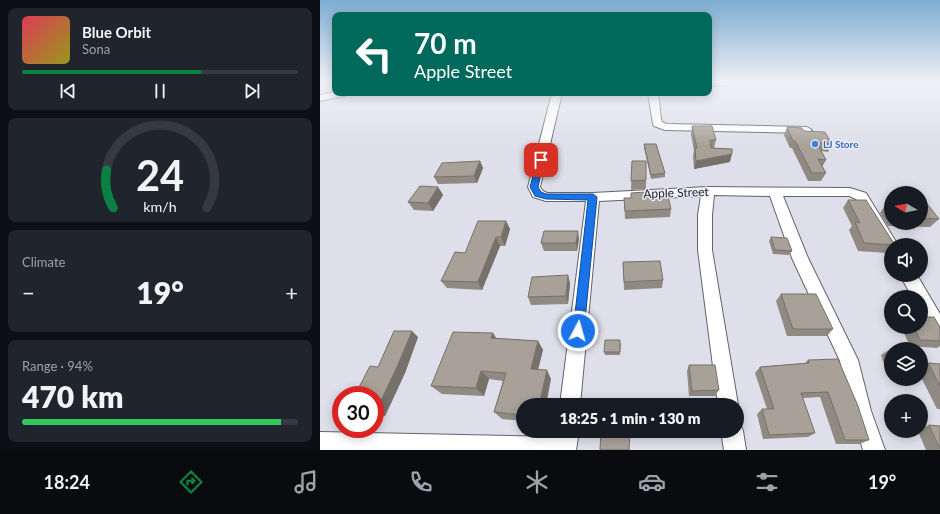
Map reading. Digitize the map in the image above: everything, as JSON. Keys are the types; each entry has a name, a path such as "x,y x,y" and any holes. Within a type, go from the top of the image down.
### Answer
{"street":[{"name":"Apple Street","path":"555,103 534,187 538,194 546,197 593,197 708,191 845,191 856,193 861,196 886,238"},
{"path":"654,103 658,124 665,127 807,130"},
{"path":"708,191 705,215 705,250 727,398"},
{"path":"775,191 800,258 849,360 861,411 874,450"},
{"path":"571,398 593,197"},
{"path":"928,309 940,330"},
{"path":"733,438 735,450"},
{"path":"320,443 566,443"}],"building":[{"path":"692,126 712,126 716,140 710,140 711,148 732,149 732,154 696,161 695,148 697,148"},
{"path":"787,127 802,128 804,131 825,132 832,144 817,143 826,160 818,159 826,173 812,173 795,141 793,141"},
{"path":"644,144 656,144 665,173 651,175"},
{"path":"480,161 474,176 434,177 442,163"},
{"path":"632,161 646,161 646,180 631,181"},
{"path":"420,186 438,187 428,203 408,202"},
{"path":"646,192 647,197 668,196 671,209 625,211 624,198 631,198 631,193"},
{"path":"848,200 866,200 890,238 884,238 884,244 864,243 855,222 860,223"},
{"path":"928,205 939,219 928,218"},
{"path":"478,221 506,221 501,237 496,237 478,282 441,281 455,252 465,253"},
{"path":"544,231 578,231 576,243 541,243"},
{"path":"771,237 787,238 792,251 775,250"},
{"path":"660,261 663,280 624,282 623,262"},
{"path":"568,275 566,296 528,297 532,277"},
{"path":"781,294 816,294 833,329 793,329"},
{"path":"928,317 934,317 940,327 940,341 920,340 917,334 928,334"},
{"path":"394,331 412,331 384,394 384,386 360,386 370,366 378,367"},
{"path":"453,332 493,333 491,338 538,341 531,369 547,370 541,398 516,398 516,414 494,412 506,373 481,371 476,388 431,386"},
{"path":"605,340 620,340 620,352 604,352"},
{"path":"838,359 858,406 869,440 845,440 828,392 801,393 815,433 769,435 762,409 774,409 760,367 809,363 808,360"},
{"path":"928,363 940,364 940,386"},
{"path":"689,365 715,365 719,390 692,391"},
{"path":"929,425 940,426 940,449"},
{"path":"601,438 630,438 629,450 600,450"}],"place":[{"name":"LJ Store","path":"815,144"}],"route":[{"path":"541,160 534,187 538,194 546,197 593,197 578,331"}]}
